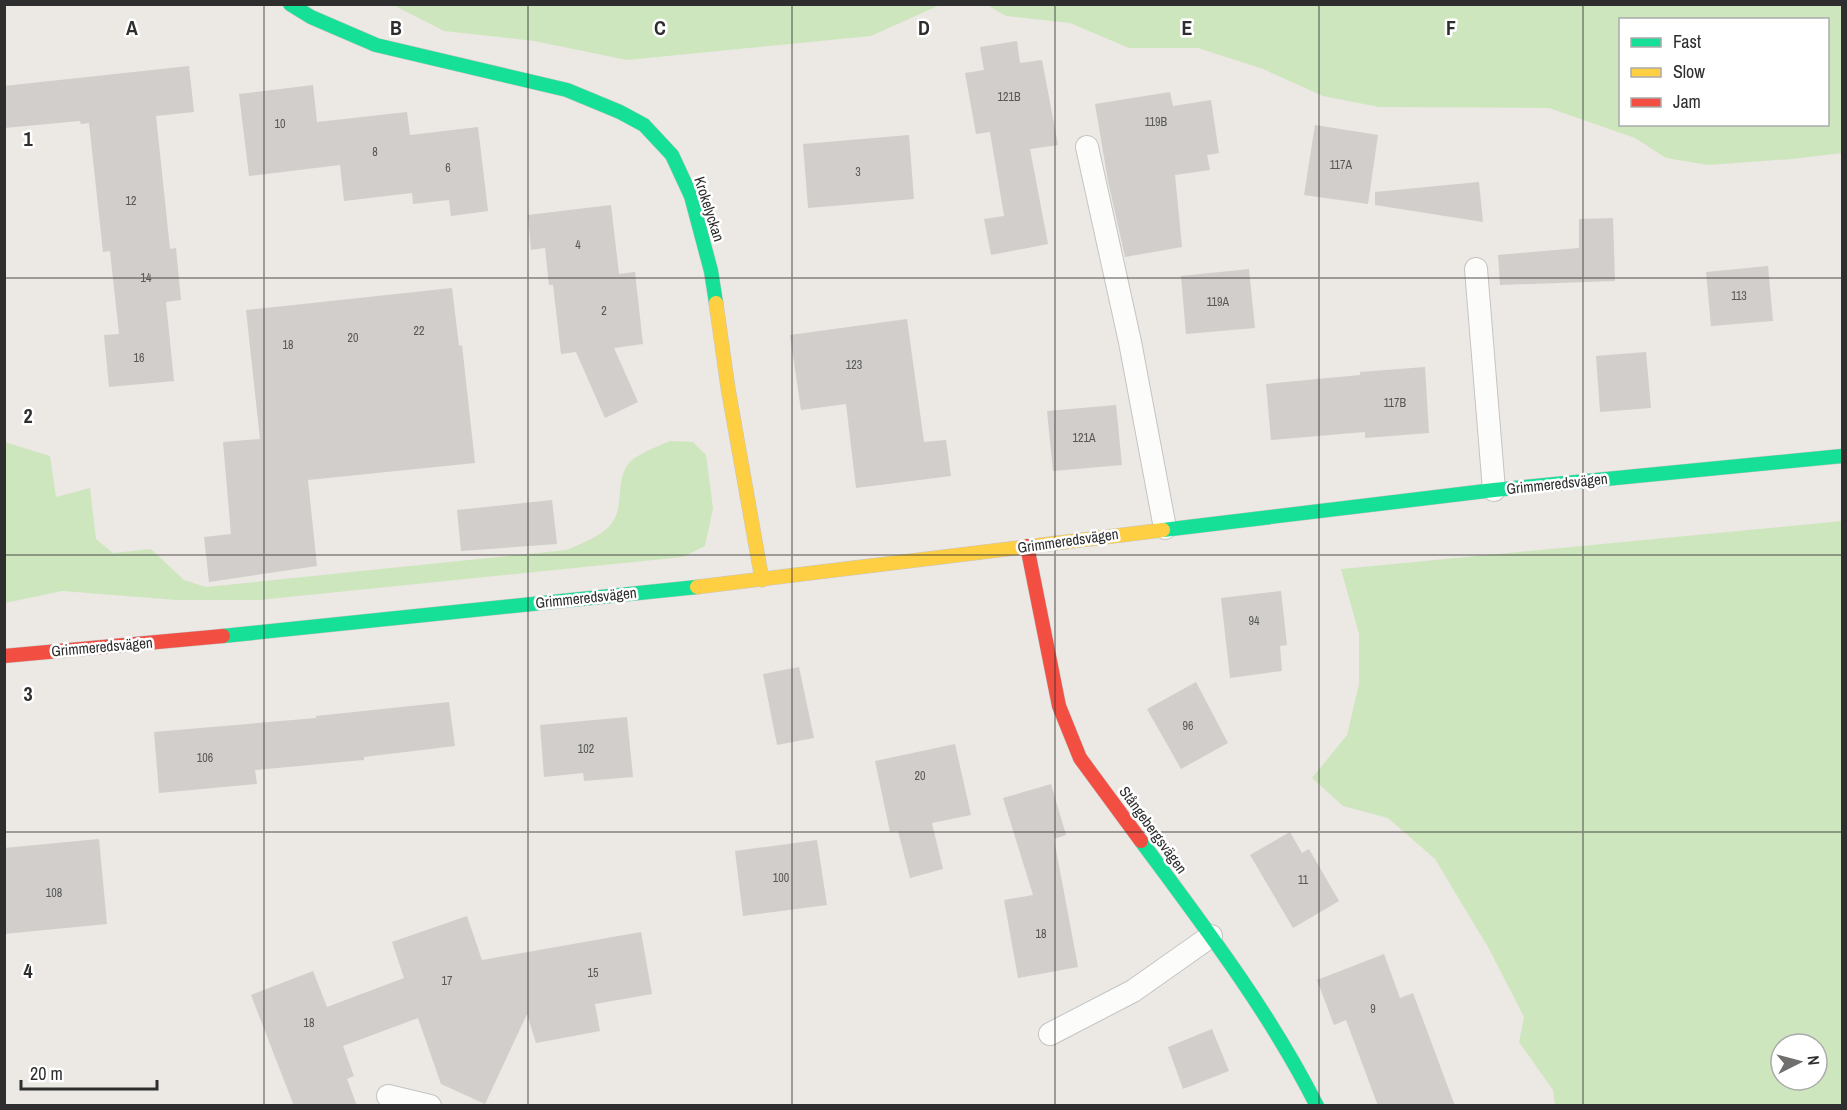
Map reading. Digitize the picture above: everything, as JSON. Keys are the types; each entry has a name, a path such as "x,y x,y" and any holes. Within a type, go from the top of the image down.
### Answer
{"street":[{"name":"Krokelyckan","path":"290,4 311,17 376,45 567,90 620,112 644,125 672,154 691,196 711,271 728,388 762,580"},
{"name":"Grimmeredsvägen","path":"4,656 235,635 762,580 1165,528 1494,490 1842,456"},
{"name":"Stångebergsvägen","path":"1028,546 1059,706 1080,759 1211,936 1293,1059 1317,1106"}],"lane":[{"path":"1087,147 1130,342 1165,528"},
{"path":"1476,269 1494,490"},
{"path":"1050,1034 1132,991 1211,936"},
{"path":"388,1096 430,1106"}],"green space":[{"path":"393,5 940,5 871,36 627,60 534,41 444,31"},
{"path":"987,5 1842,5 1842,153 1708,165 1666,158 1635,138 1549,108 1379,107 1323,96 1263,69 1198,48 1129,48 1070,23 1006,16"},
{"path":"670,441 693,442 706,455 713,508 705,546 683,557 259,600 177,600 62,591 5,603 5,442 50,456 56,497 90,488 96,539 113,553 151,549 184,580 206,587 567,550 596,536 612,524 618,507 621,480 629,463 643,453"},
{"path":"1842,521 1842,1105 1555,1105 1553,1090 1519,1042 1524,1017 1488,947 1435,859 1388,818 1343,806 1312,778 1347,735 1359,684 1359,634 1341,569"}],"building":[{"path":"1017,41 1020,63 1042,60 1058,145 1030,149 1048,244 991,255 984,219 1004,216 990,132 976,134 965,73 984,70 980,47"},
{"path":"189,66 194,112 156,116 170,249 176,248 181,300 166,302 174,381 109,387 104,335 119,334 110,251 103,252 89,123 81,124 80,121 4,128 4,86"},
{"path":"313,85 317,122 407,112 410,135 478,127 488,211 451,216 449,200 413,204 412,193 344,201 340,165 249,176 239,94"},
{"path":"1170,92 1173,106 1211,100 1219,153 1207,155 1210,170 1175,175 1182,247 1125,257 1108,181 1095,104"},
{"path":"1315,125 1378,135 1368,204 1304,195"},
{"path":"909,135 914,199 808,208 803,144"},
{"path":"1479,182 1483,222 1375,205 1375,192"},
{"path":"611,205 619,274 635,272 643,344 614,348 638,402 605,418 576,352 561,354 553,285 549,285 545,248 531,250 528,215"},
{"path":"1613,218 1615,281 1500,285 1498,255 1579,248 1579,219"},
{"path":"1768,266 1773,321 1711,326 1706,272"},
{"path":"1249,269 1255,328 1186,334 1181,276"},
{"path":"452,288 459,346 462,345 475,463 308,480 317,566 209,582 204,537 231,534 223,442 260,439 246,310"},
{"path":"907,319 924,442 946,440 951,476 856,488 846,404 801,410 790,335"},
{"path":"1646,352 1651,408 1600,412 1596,356"},
{"path":"1425,367 1429,433 1365,438 1365,432 1271,440 1266,384 1360,375 1360,372"},
{"path":"1116,405 1122,465 1053,471 1047,411"},
{"path":"552,500 557,544 461,551 457,510"},
{"path":"1281,591 1287,645 1280,646 1282,671 1230,678 1221,598"},
{"path":"799,667 814,738 777,745 763,674"},
{"path":"1196,682 1228,743 1181,769 1147,709"},
{"path":"449,702 455,746 364,757 364,760 255,770 257,784 159,793 154,732 316,718 316,716"},
{"path":"627,717 633,777 584,781 583,773 544,777 540,725"},
{"path":"955,744 971,815 932,823 943,869 910,878 898,831 890,832 875,761"},
{"path":"1051,784 1066,835 1054,839 1078,967 1018,978 1004,900 1033,895 1003,798"},
{"path":"1290,832 1302,853 1309,849 1339,901 1293,928 1250,855"},
{"path":"99,839 107,924 4,934 4,848"},
{"path":"817,840 827,905 743,916 735,851"},
{"path":"467,916 482,960 641,932 652,994 595,1004 600,1031 536,1043 527,1014 485,1104 441,1084 418,1018 343,1046 354,1076 347,1079 357,1106 294,1106 251,995 313,971 327,1007 404,978 392,942"},
{"path":"1384,954 1400,998 1413,993 1455,1106 1378,1106 1346,1020 1334,1025 1317,980"},
{"path":"1212,1029 1229,1071 1183,1089 1168,1047"}],"traffic: fast":[{"path":"290,4 311,17 376,45 567,90 620,112 644,125 672,155 691,196 711,271 716,303"},
{"path":"1163,530 1494,490 1842,456"},
{"path":"223,636 697,587"},
{"path":"1141,841 1212,937 1257,1003 1317,1106"}],"traffic: slow":[{"path":"716,303 728,388 762,580"},
{"path":"697,587 1163,530"}],"traffic: jam":[{"path":"1027,546 1059,706 1080,758 1141,841"},
{"path":"4,656 223,636"}]}
